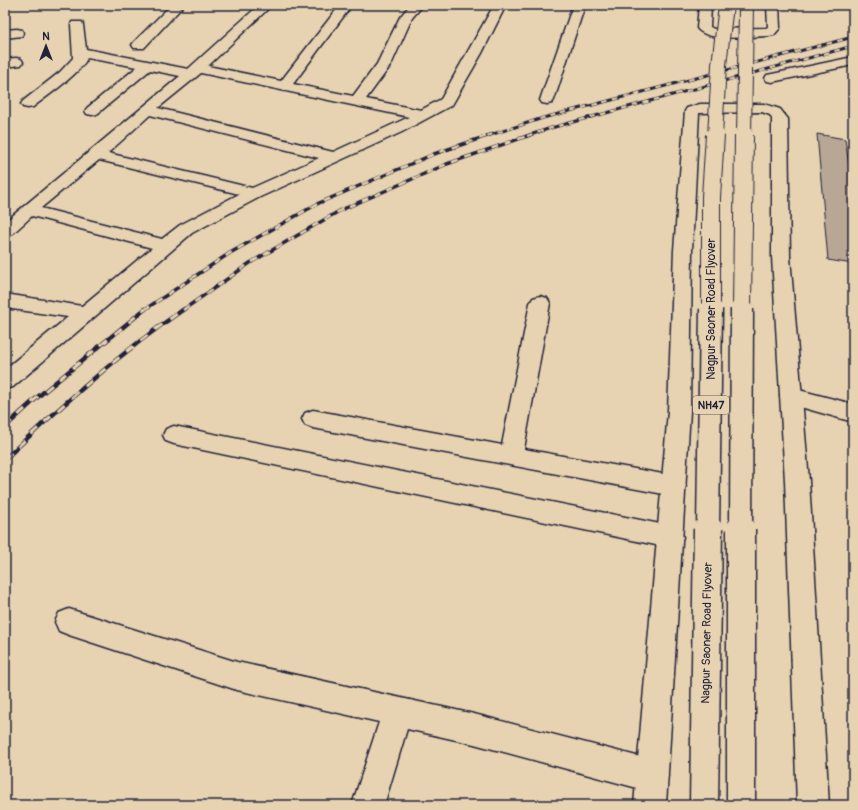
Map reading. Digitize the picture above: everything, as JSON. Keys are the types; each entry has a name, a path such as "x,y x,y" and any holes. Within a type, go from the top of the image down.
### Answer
{"main road":[{"path":"139,45 178,5"},
{"path":"5,230 194,71 266,5"},
{"path":"285,85 346,5"},
{"path":"356,101 384,64 406,17 417,5"},
{"path":"5,381 186,229 254,193 397,129 446,102 475,53 500,5"},
{"path":"547,100 579,5"},
{"path":"705,5 703,25 705,30 709,32 763,33 769,32 774,28 773,5"},
{"name":"Nagpur Saoner Road Flyover","path":"704,805 711,365 711,197 720,65 726,5"},
{"name":"NH47","path":"740,805 742,368 746,5"},
{"path":"28,104 65,75 80,59 77,25"},
{"path":"79,52 148,65 285,85 422,114"},
{"path":"772,78 853,61"},
{"path":"92,111 148,65"},
{"path":"650,805 679,411 683,250 692,111 696,109 764,108 775,112 779,116 780,257 797,482 813,805"},
{"path":"147,110 334,157"},
{"path":"96,155 254,193"},
{"path":"29,210 166,246"},
{"path":"5,301 86,313"},
{"path":"511,456 540,303"},
{"path":"791,396 853,413"},
{"path":"313,419 674,486"},
{"path":"174,435 670,537"},
{"path":"69,622 237,676 474,729 652,776"},
{"path":"368,805 397,712"}],"building":[{"path":"817,134 845,139 853,192 853,264 828,260"}],"railway":[{"path":"488,136 543,118 853,37"},
{"path":"530,135 853,46"},
{"path":"183,310 250,263 341,210 447,164 530,135"},
{"path":"144,310 230,253 319,203 434,154 488,136"},
{"path":"5,427 40,395 145,309"},
{"path":"5,459 92,380 137,343 184,309"}]}
